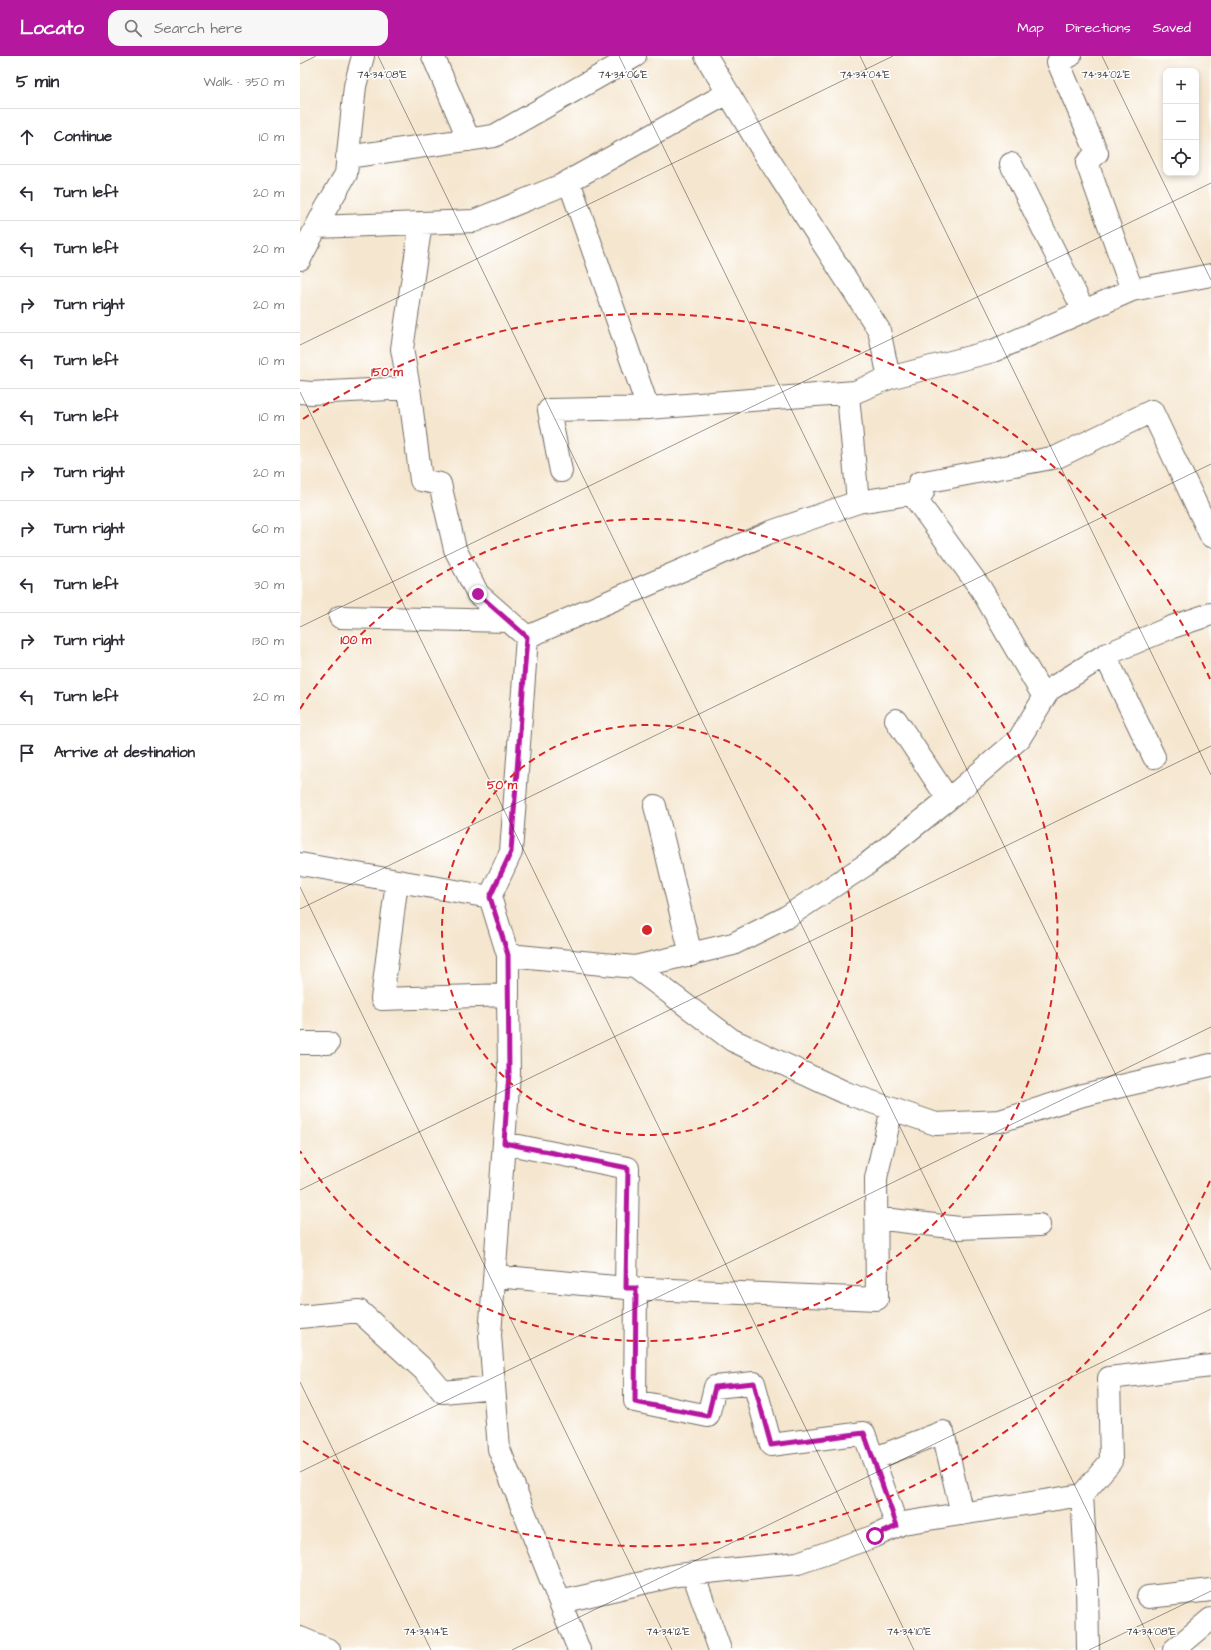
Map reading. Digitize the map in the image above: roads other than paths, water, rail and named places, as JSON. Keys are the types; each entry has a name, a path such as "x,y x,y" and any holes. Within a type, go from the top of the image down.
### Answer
{"street":[{"path":"300,259 346,174 356,86 363,56"},
{"path":"433,56 469,140"},
{"path":"347,157 494,136 635,56"},
{"path":"706,56 760,146 879,330 889,378"},
{"path":"1070,56 1058,62 1097,153 1087,164 1132,290"},
{"path":"316,227 474,221 560,186 728,93"},
{"path":"1011,164 1084,311"},
{"path":"569,181 648,408"},
{"path":"421,223 402,349 409,388 421,480 440,484 455,549 478,594 527,637"},
{"path":"858,502 848,395 889,378 993,351 1132,290 1211,275"},
{"path":"300,392 311,394 409,388"},
{"path":"561,471 549,410 648,408 855,392"},
{"path":"527,637 768,533 858,502 923,492 919,483 1058,457 1152,411 1211,536"},
{"path":"912,494 981,589 1044,697"},
{"path":"508,955 635,967 733,944 785,918 867,864 948,800 1019,739 1049,690 1105,655 1172,626 1211,614"},
{"path":"340,617 509,621"},
{"path":"527,637 511,852 490,897 508,955 509,1073 490,1335 499,1449 579,1650"},
{"path":"1105,655 1154,757"},
{"path":"896,720 948,800"},
{"path":"655,806 691,955"},
{"path":"300,864 490,897"},
{"path":"397,881 382,999 508,995"},
{"path":"635,967 732,1040 846,1093 936,1124 1000,1121 1083,1095 1211,1065"},
{"path":"300,1042 328,1043"},
{"path":"495,1276 631,1288 877,1299 876,1178 892,1109"},
{"path":"504,1143 628,1168 635,1402 708,1416 715,1387 754,1383 771,1445 864,1433 897,1526"},
{"path":"876,1218 959,1228 1040,1225"},
{"path":"300,1317 359,1311 424,1370 443,1392 494,1387"},
{"path":"560,1602 677,1575 798,1563 875,1536 903,1523 1082,1495 1111,1461 1110,1378 1211,1366"},
{"path":"873,1459 943,1432 962,1514"},
{"path":"1082,1495 1087,1581 1088,1650"},
{"path":"693,1573 720,1650"},
{"path":"1148,1597 1211,1590"},
{"path":"1174,1650 1211,1619"},
{"path":"300,1638 330,1650"}]}
